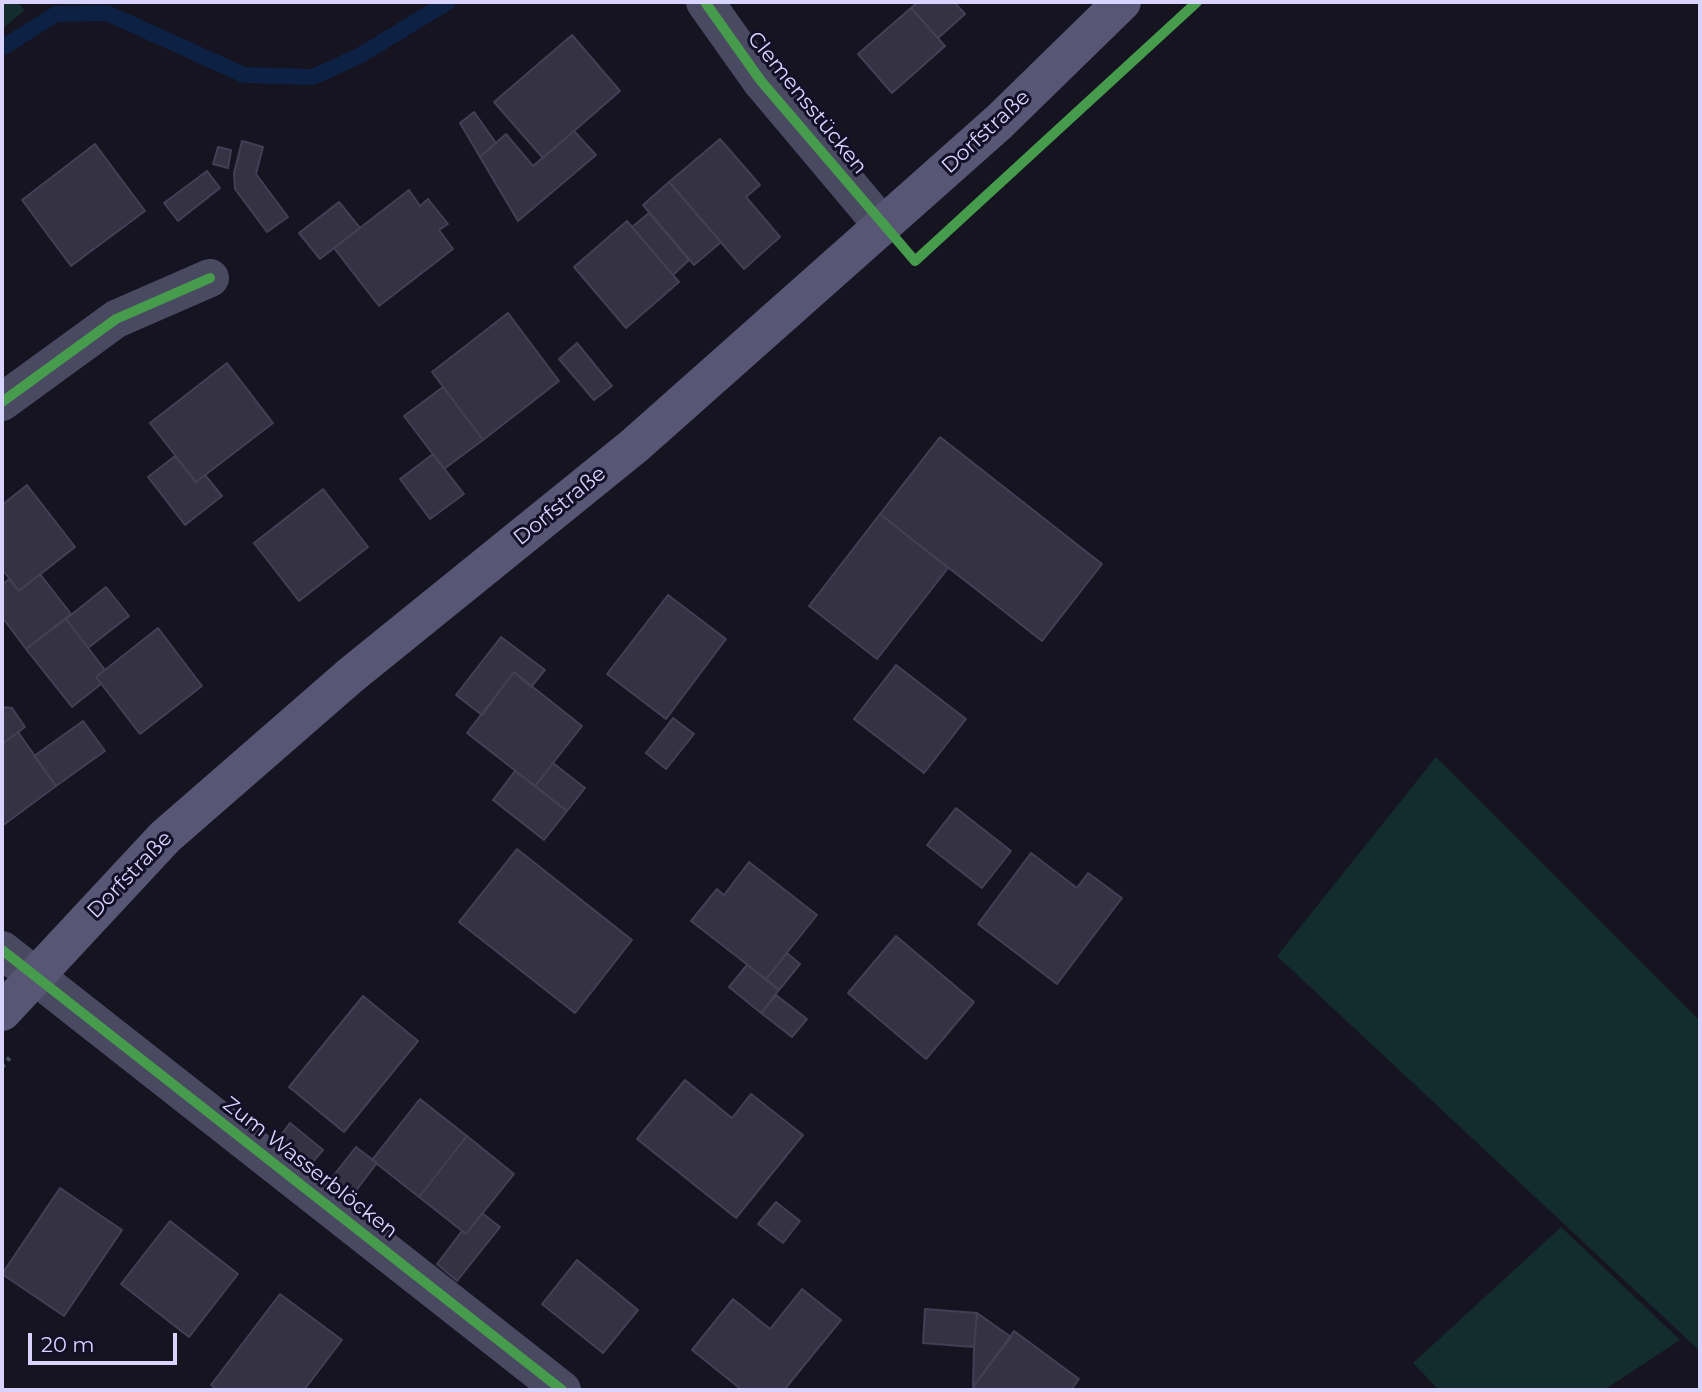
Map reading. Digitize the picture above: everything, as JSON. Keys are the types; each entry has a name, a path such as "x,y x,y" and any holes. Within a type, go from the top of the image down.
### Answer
{"main road":[{"name":"Dorfstraße","path":"2,1012 165,837 351,675 634,446 999,122 1122,2"}],"street":[{"name":"Clemensstücken","path":"705,2 761,81 883,226"},
{"path":"2,402 116,319 210,278"},
{"name":"Zum Wasserblöcken","path":"2,950 562,1390"}],"green space":[{"path":"2,2 17,2 25,10 2,29"},
{"path":"1436,757 1700,1021 1700,1351 1277,956"},
{"path":"1561,1227 1680,1340 1604,1390 1439,1390 1413,1363"}],"building":[{"path":"918,2 954,2 965,14 938,38 911,8"},
{"path":"911,8 945,46 892,93 858,54"},
{"path":"572,35 620,91 543,158 494,102"},
{"path":"474,112 496,143 480,157 460,123"},
{"path":"574,131 596,155 518,221 480,157 506,134 533,166"},
{"path":"720,139 760,185 746,197 780,237 744,269 669,182"},
{"path":"242,141 263,147 256,174 288,217 267,232 235,189 234,173"},
{"path":"95,144 145,211 71,266 22,200"},
{"path":"218,147 231,150 228,168 213,164"},
{"path":"207,171 220,188 178,221 164,203"},
{"path":"669,182 721,242 694,265 643,205"},
{"path":"409,190 420,206 428,199 448,224 439,230 453,249 379,306 334,248"},
{"path":"339,202 360,228 320,259 299,233"},
{"path":"649,213 689,260 673,275 632,227"},
{"path":"627,221 679,282 626,328 574,267"},
{"path":"508,313 559,381 483,440 432,372"},
{"path":"577,343 612,386 594,400 559,359"},
{"path":"227,363 273,423 196,482 150,423"},
{"path":"443,387 483,440 444,469 404,416"},
{"path":"940,437 1102,564 1042,641 880,514"},
{"path":"433,454 464,494 430,519 400,479"},
{"path":"175,456 196,482 205,475 222,496 185,525 148,477"},
{"path":"27,485 75,547 19,591 2,569 2,505"},
{"path":"323,489 368,547 299,601 254,543"},
{"path":"880,514 948,568 877,659 809,606"},
{"path":"40,574 71,614 26,649 2,617 2,585 9,579 19,591"},
{"path":"106,587 129,616 88,648 66,619"},
{"path":"668,595 726,639 666,719 607,674"},
{"path":"66,619 105,670 96,677 101,684 72,707 26,649"},
{"path":"158,628 202,686 140,734 96,677"},
{"path":"501,637 545,670 531,687 514,672 482,715 456,695"},
{"path":"896,665 966,719 924,773 854,719"},
{"path":"514,672 582,726 535,786 467,733"},
{"path":"2,707 12,708 25,727 2,744"},
{"path":"673,718 694,734 666,769 646,753"},
{"path":"83,721 105,751 56,786 34,756"},
{"path":"18,732 56,786 2,826 2,744"},
{"path":"553,763 585,788 567,811 535,786"},
{"path":"515,771 567,811 544,840 493,800"},
{"path":"956,808 1011,851 982,888 927,845"},
{"path":"517,849 632,940 575,1013 459,922"},
{"path":"1031,853 1077,888 1088,873 1122,898 1057,984 978,924"},
{"path":"749,862 817,915 766,979 691,921 717,889 724,895"},
{"path":"896,936 974,1002 926,1059 848,993"},
{"path":"787,953 800,964 779,990 766,979"},
{"path":"747,965 779,990 761,1013 729,987"},
{"path":"776,995 807,1019 792,1037 761,1013"},
{"path":"363,996 418,1041 344,1132 289,1087"},
{"path":"685,1080 732,1118 751,1094 803,1135 736,1218 637,1139"},
{"path":"420,1099 467,1136 419,1197 372,1160"},
{"path":"290,1123 323,1150 310,1165 278,1139"},
{"path":"467,1136 514,1174 466,1234 419,1197"},
{"path":"356,1147 377,1163 351,1197 330,1180"},
{"path":"60,1188 122,1230 64,1316 2,1274"},
{"path":"776,1202 800,1221 783,1243 758,1224"},
{"path":"482,1213 500,1227 457,1281 437,1264 462,1231 466,1234"},
{"path":"170,1221 238,1274 189,1337 121,1284"},
{"path":"577,1260 638,1310 603,1353 542,1304"},
{"path":"802,1289 841,1320 784,1390 742,1390 692,1350 733,1299 770,1329"},
{"path":"280,1294 342,1340 304,1390 218,1390 211,1385"},
{"path":"925,1309 977,1313 974,1347 923,1343"},
{"path":"977,1313 1011,1337 973,1387 974,1347"},
{"path":"1014,1331 1079,1379 1071,1390 978,1390 973,1387"}],"waterway":[{"path":"2,48 56,14 107,13 244,75 313,77 359,56 448,2"}],"cycle path":[{"path":"705,2 761,81 915,261 1197,2"},
{"path":"2,402 116,319 210,278"},
{"path":"2,950 562,1390"}]}
